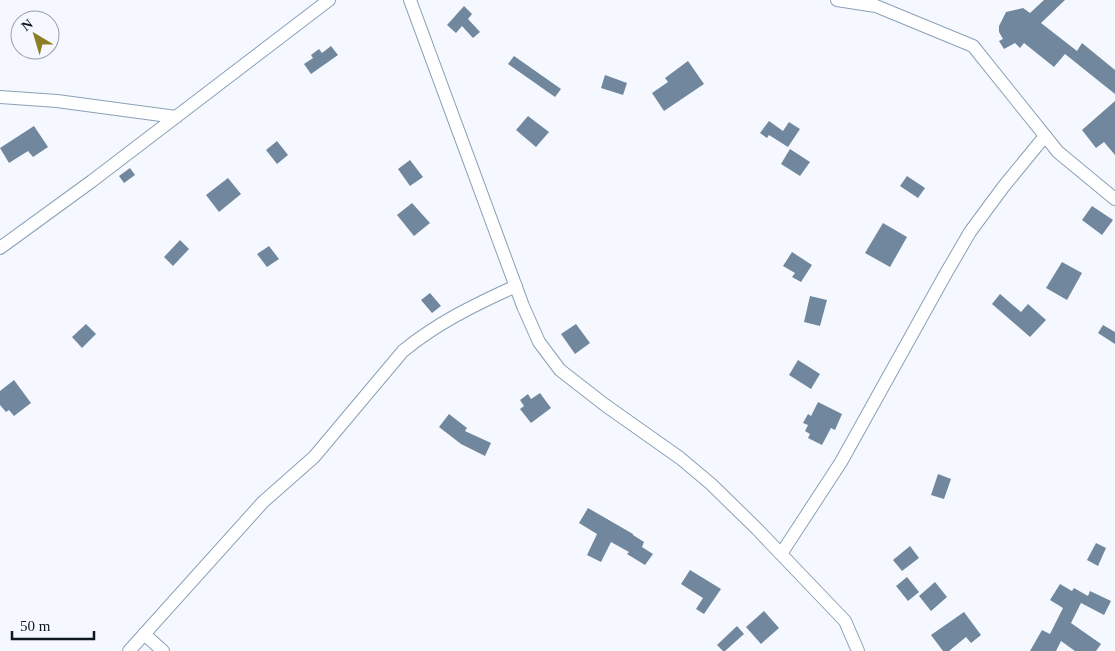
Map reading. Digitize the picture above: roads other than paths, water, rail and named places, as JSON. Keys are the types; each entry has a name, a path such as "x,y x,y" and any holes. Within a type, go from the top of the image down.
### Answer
{"street":[{"path":"0,248 92,181 329,0"},
{"path":"410,0 516,286 539,342 560,370 605,405 680,458 731,504 845,621 858,651"},
{"path":"836,0 876,6 973,46 1058,152 1115,199"},
{"path":"0,97 57,101 176,117"},
{"path":"781,554 841,462 970,232 1004,186 1045,136"},
{"path":"129,651 263,502 314,457 403,351 420,337 452,316 516,286"},
{"path":"144,634 163,651"}]}
